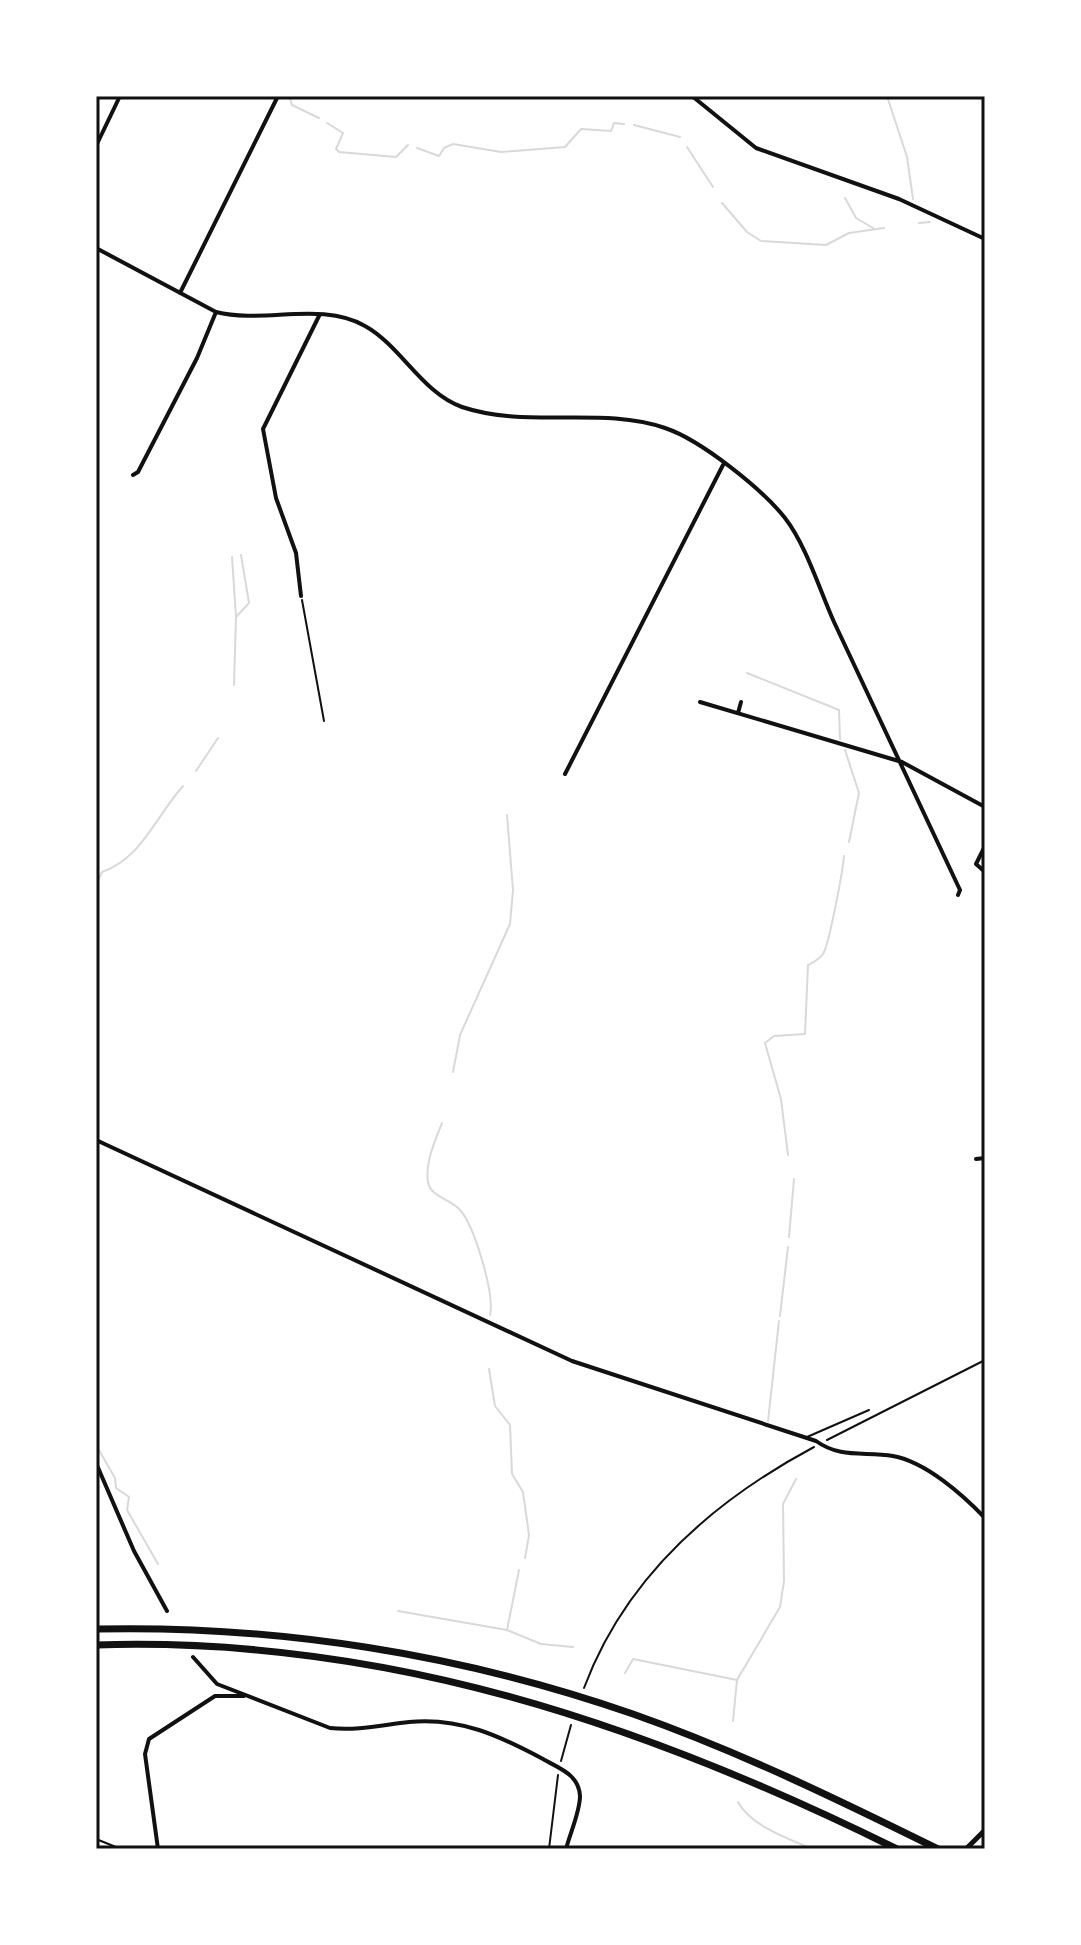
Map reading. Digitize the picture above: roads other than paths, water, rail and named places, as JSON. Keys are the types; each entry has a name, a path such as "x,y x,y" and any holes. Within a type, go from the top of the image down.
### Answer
{"highway":[{"path":"96,1629 186,1630 306,1639 422,1657 526,1682 633,1715 715,1746 937,1848"},
{"path":"96,1645 192,1647 307,1656 408,1672 505,1694 674,1748 771,1789 897,1849"}],"street":[{"path":"96,146 120,96"},
{"path":"180,293 278,96"},
{"path":"692,96 756,148 899,199 985,239"},
{"path":"96,248 216,312 235,317 334,316 366,326 446,398 463,407 557,420 642,422 668,428 723,465 772,505 791,528 902,762 959,893"},
{"path":"133,475 138,472 181,390 216,312"},
{"path":"301,596 296,553 276,498 263,429 319,316"},
{"path":"565,774 723,465"},
{"path":"700,702 902,762 985,807"},
{"path":"738,713 741,702"},
{"path":"985,846 976,864 985,872"},
{"path":"96,1140 572,1361 806,1438 838,1453 895,1457 916,1466 985,1518"},
{"path":"976,1159 985,1158"},
{"path":"96,1463 134,1551 167,1611"},
{"path":"193,1657 217,1684 330,1728 356,1729 414,1721 459,1724 508,1740 571,1775 580,1796 566,1849"},
{"path":"158,1849 145,1754 149,1739 215,1696 251,1697"},
{"path":"966,1849 985,1830"}],"lane":[{"path":"806,1438 869,1410"},
{"path":"96,1839 121,1849"}],"waterway":[{"path":"289,96 292,105 319,118"},
{"path":"887,96 907,157 913,199"},
{"path":"327,123 343,133 336,149 339,152 396,157 408,145"},
{"path":"417,148 439,156 444,148 453,144 501,152 565,147 581,129 611,131 614,123 624,124"},
{"path":"634,125 680,137"},
{"path":"687,147 713,187"},
{"path":"845,198 856,218 873,228"},
{"path":"722,203 747,232 761,241 826,245 849,233 884,228"},
{"path":"919,223 930,222"},
{"path":"237,616 249,603 241,555"},
{"path":"232,557 236,617 234,685"},
{"path":"747,673 839,710 840,739"},
{"path":"196,771 218,738"},
{"path":"845,750 859,793 849,842"},
{"path":"96,885 102,872 116,866 138,847 183,786"},
{"path":"453,1072 460,1035 510,924 513,890 507,815"},
{"path":"788,1155 781,1099 765,1043 774,1036 805,1034 808,965 820,958 826,948 844,856"},
{"path":"442,1123 429,1159 428,1182 437,1195 456,1206 466,1218 482,1260 491,1305 490,1315"},
{"path":"789,1237 794,1179"},
{"path":"780,1316 788,1247"},
{"path":"768,1421 779,1321"},
{"path":"489,1369 495,1406 510,1425 512,1474 523,1492 529,1535 525,1558"},
{"path":"96,1445 115,1478 116,1488 129,1497 127,1510 158,1564"},
{"path":"737,1680 780,1607 784,1581 783,1504 796,1479"},
{"path":"507,1630 519,1570"},
{"path":"398,1611 507,1630 541,1644 573,1647"},
{"path":"625,1673 633,1659 737,1680 733,1721"},
{"path":"738,1802 761,1825 812,1849"}]}
